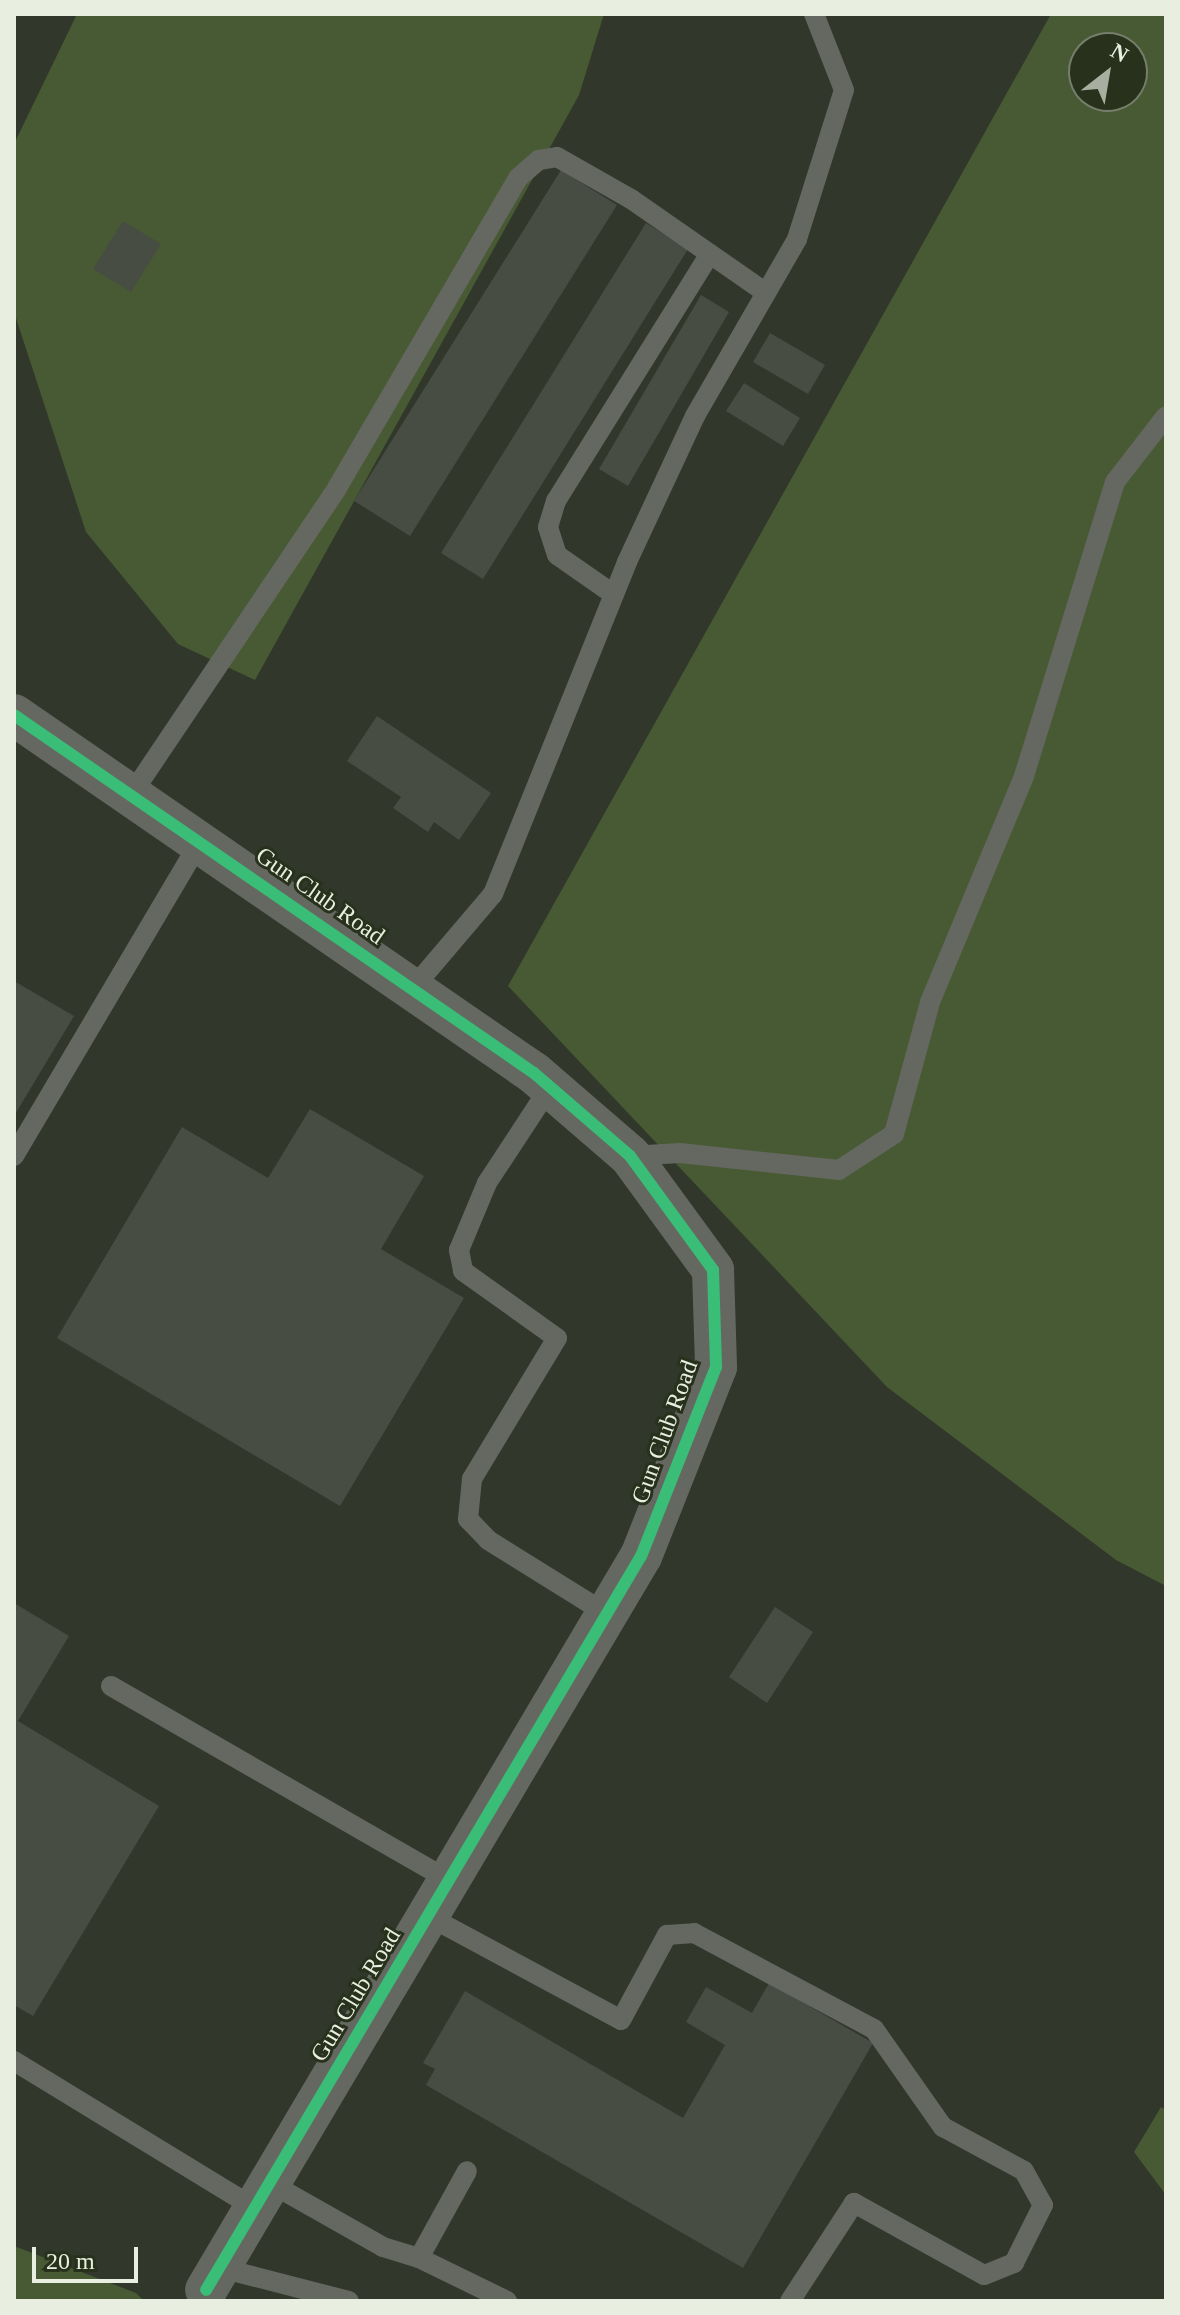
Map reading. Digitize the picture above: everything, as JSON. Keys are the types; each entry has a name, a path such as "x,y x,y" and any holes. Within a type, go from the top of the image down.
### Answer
{"street":[{"name":"Gun Club Road","path":"14,715 133,792 550,1087 630,1156 713,1270 716,1367 641,1556 214,2279"}],"lane":[{"path":"413,988 493,894 613,594 695,416 797,239 844,90 814,14"},
{"path":"133,792 337,488 518,178 557,157 765,292"},
{"path":"613,594 557,555 548,527 556,501 710,254"},
{"path":"630,1156 680,1153 839,1170 894,1134 930,1002 1024,776 1115,482 1166,416"},
{"path":"14,1156 201,840"},
{"path":"550,1087 487,1183 459,1250 463,1271 557,1338 472,1479 468,1519 488,1540 607,1614"},
{"path":"111,1686 449,1880"},
{"path":"428,1916 621,2020 667,1935 694,1933 874,2029 943,2127 1024,2171 1043,2205 1014,2263 984,2275 854,2203 790,2301"},
{"path":"14,2061 263,2195 383,2247 419,2258 507,2301"},
{"path":"419,2258 467,2171"},
{"path":"214,2279 349,2301"}],"green space":[{"path":"77,14 604,14 579,95 255,680 178,644 86,532 14,312 14,144"},
{"path":"1051,14 1166,14 1166,1586 1116,1560 887,1387 508,986"},
{"path":"1161,2107 1166,2110 1166,2195 1134,2152"},
{"path":"14,2246 136,2293 144,2301 14,2301"}],"building":[{"path":"561,170 617,205 410,536 354,501"},
{"path":"123,221 161,244 131,292 93,269"},
{"path":"646,223 688,249 483,579 441,553"},
{"path":"701,295 729,312 628,486 599,469"},
{"path":"770,333 825,365 808,394 753,362"},
{"path":"744,383 800,418 783,446 726,411"},
{"path":"377,716 491,793 459,840 434,822 428,832 393,808 401,797 347,761"},
{"path":"14,981 74,1016 14,1116"},
{"path":"310,1109 424,1176 381,1249 464,1298 340,1506 57,1338 182,1127 268,1178"},
{"path":"14,1603 69,1636 18,1721 159,1806 33,2016 14,2005"},
{"path":"775,1607 813,1632 767,1703 729,1677"},
{"path":"769,1983 873,2043 743,2268 426,2085 435,2069 423,2063 465,1991 683,2118 725,2045 686,2022 706,1987 752,2013"}],"cycle path":[{"path":"14,715 534,1073 630,1156 713,1270 716,1367 641,1556 206,2290"}]}
